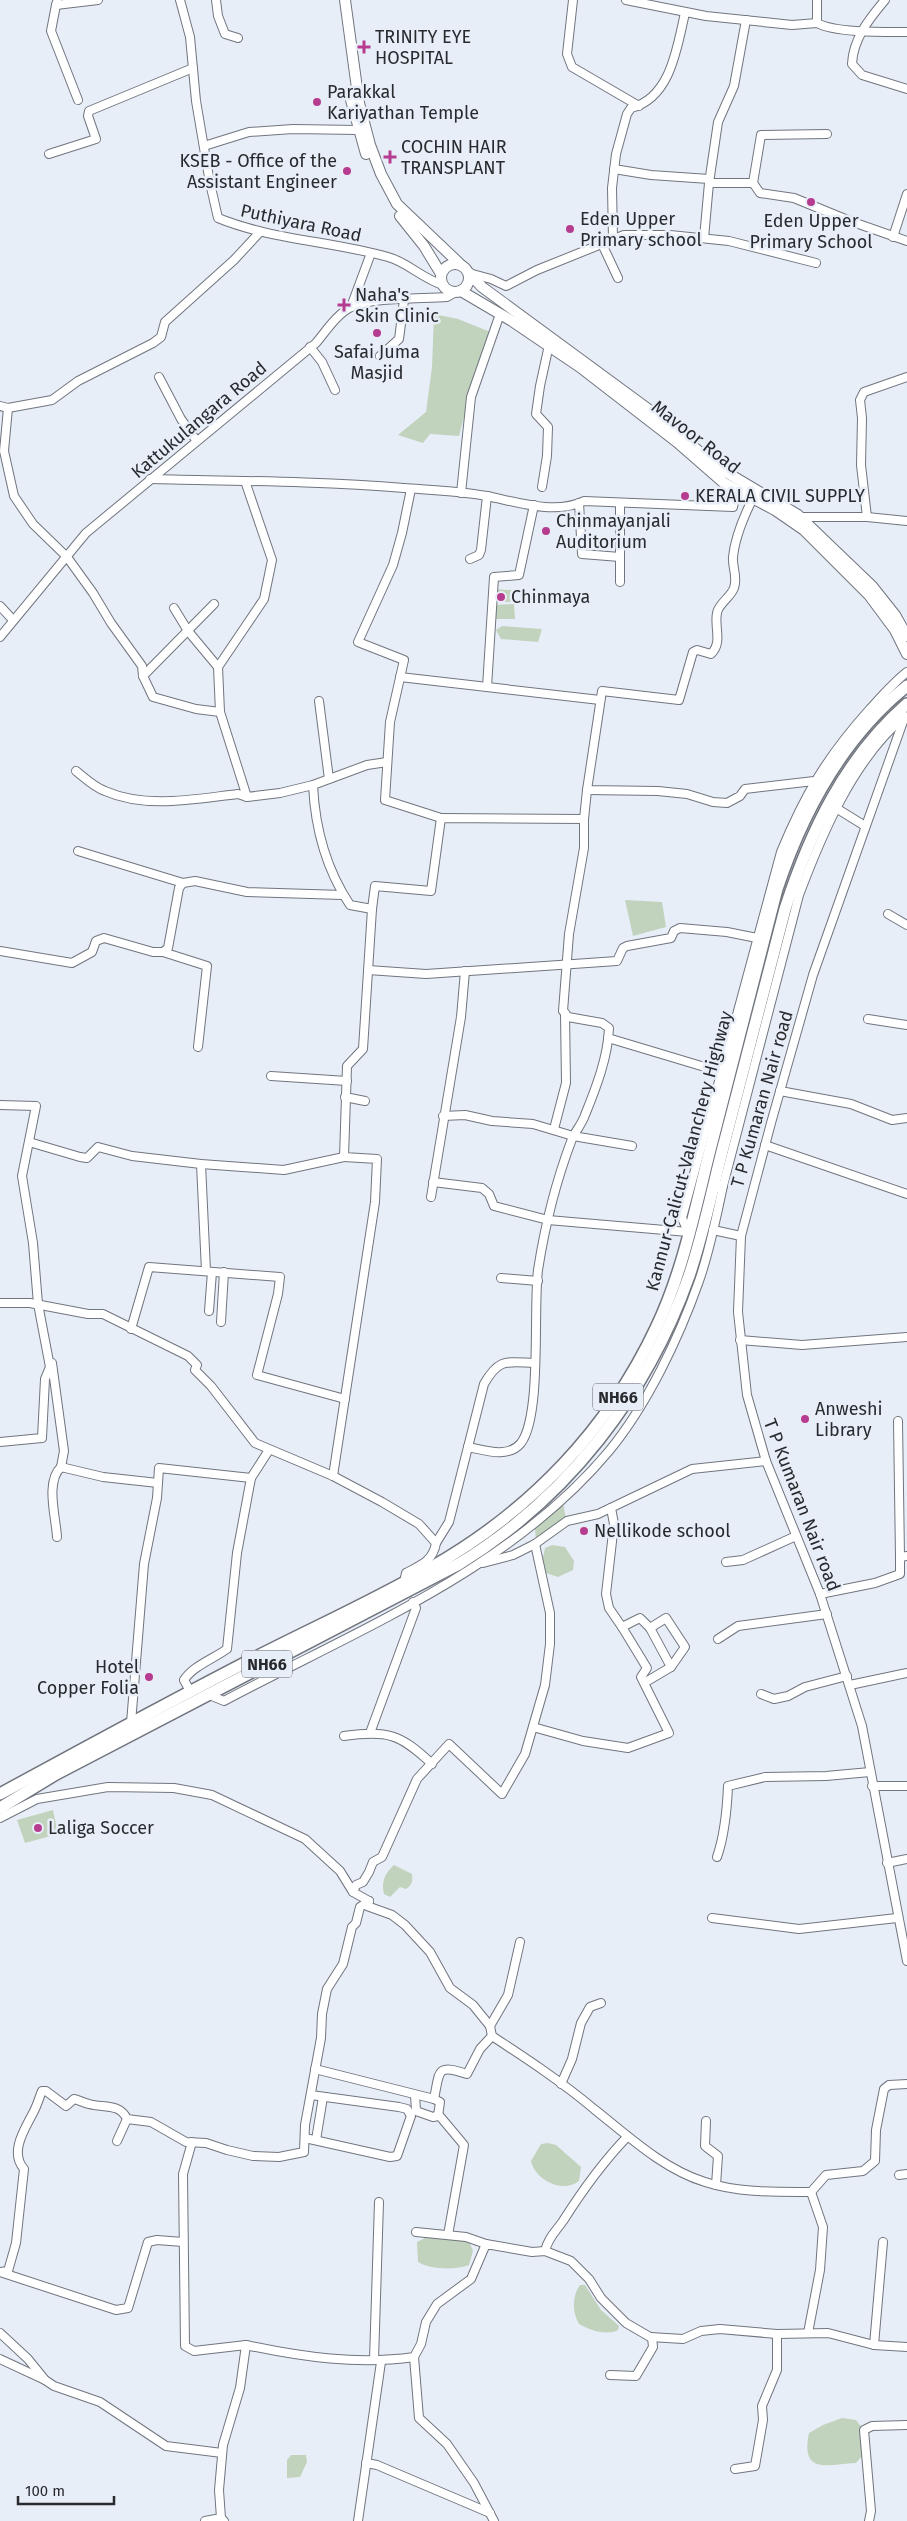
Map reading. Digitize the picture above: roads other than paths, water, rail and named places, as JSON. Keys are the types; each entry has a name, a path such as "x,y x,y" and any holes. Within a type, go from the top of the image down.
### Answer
{"highway":[{"name":"Kannur-Calicut-Valanchery Highway","path":"0,1794 190,1691 431,1568 477,1539 523,1504 594,1431 632,1373 657,1327 670,1295 775,898 790,849 827,775 848,746 907,686"},
{"name":"Kannur-Calicut-Valanchery Highway","path":"0,1808 56,1774 459,1564 492,1544 557,1489 614,1421 661,1343 689,1276 785,909 799,865 817,824 835,790 883,727 906,711"}],"main road":[{"path":"338,0 347,76 358,130 374,176 387,201 424,246 441,274 443,285"},
{"name":"Mavoor Road","path":"345,0 359,104 370,145 381,174 397,204 461,264 482,287 648,408 719,468 796,518 872,586 895,615 907,636"},
{"path":"441,274 448,266 461,264"},
{"path":"457,292 469,284 469,274"},
{"name":"Mavoor Road","path":"443,285 500,314 549,346 622,398 724,483 796,518 869,595 895,630 907,654"}],"street":[{"path":"78,100 51,31 57,2 98,0"},
{"name":"Puthiyara Road","path":"180,0 190,37 204,146 218,218 244,229 390,257 432,282 443,285"},
{"path":"216,0 218,16 225,34 238,38"},
{"path":"573,0 567,54 572,67 639,106"},
{"path":"626,0 685,13 746,20 792,25 817,23 826,28 861,31 907,32"},
{"path":"817,0 817,23"},
{"path":"884,0 861,31 853,54 852,64 862,75 907,89"},
{"path":"613,239 612,188 614,169 616,154 628,114 631,108 645,104 672,67 685,13"},
{"path":"704,238 709,181 718,122 734,86 746,20"},
{"path":"49,154 96,139 88,111 193,68"},
{"path":"204,146 249,132 293,129 358,130"},
{"path":"828,134 761,135 753,184 760,193 794,198 907,241"},
{"path":"614,169 650,175 753,184"},
{"path":"893,237 907,194"},
{"path":"220,712 196,710 153,697 143,676 142,666 93,592 66,557 33,524 14,496 4,451 4,407 52,400 78,381 153,343 161,337 165,322 234,260 260,232"},
{"path":"469,274 485,277 506,286 537,270 624,234 704,238 740,243 816,263"},
{"path":"602,244 618,278"},
{"path":"351,308 371,253"},
{"name":"Kattukulangara Road","path":"0,637 86,534 196,440 310,347 335,320 351,308 367,303 447,297 457,292"},
{"path":"380,356 399,339 404,300"},
{"path":"461,493 471,397 500,314"},
{"path":"542,487 548,456 548,427 536,414 549,346"},
{"path":"310,347 322,362 335,390"},
{"path":"159,377 181,419 196,440"},
{"path":"867,517 860,465 862,418 860,400 864,392 907,377"},
{"path":"150,479 217,482 245,480 411,489 487,496 534,506 567,506 584,501 620,504 733,507 737,490"},
{"path":"245,480 272,560 264,599 218,667 220,712 247,797"},
{"path":"411,489 393,565 358,642 404,660 390,722 385,800 442,818 584,818"},
{"path":"470,559 479,555 481,550 487,496"},
{"path":"554,1129 566,1083 565,1013 563,1011 566,963 569,934 584,848 584,818 587,790 602,691 678,700 693,652 697,650 711,654 718,642 717,611 734,588 736,580 733,558 753,498"},
{"path":"580,503 582,554 620,557"},
{"path":"620,504 620,582"},
{"path":"487,687 494,577 519,574 534,506"},
{"path":"796,518 867,517 907,521"},
{"path":"143,676 214,604"},
{"path":"0,606 13,620"},
{"path":"174,608 188,631 218,667"},
{"path":"433,1182 482,1188 489,1194 494,1206 548,1220 688,1232 682,1218 781,852 800,807 814,782 856,726 896,681 907,672"},
{"path":"400,677 600,700"},
{"path":"319,701 329,779"},
{"path":"207,1694 224,1700 413,1602 481,1563 514,1540 585,1477 609,1451 631,1420 684,1320 699,1280 799,895 815,851 836,808 864,762 906,711"},
{"name":"T P Kumaran Nair road","path":"906,711 812,975 741,1236 738,1312 746,1395 766,1462 820,1594 862,1726 897,1918 907,1961"},
{"path":"76,771 103,791 126,798 153,802 238,794 247,797 280,793 313,786 367,765 387,762"},
{"path":"587,790 624,789 658,791 687,794 713,802 727,803 740,796 745,789 814,782"},
{"path":"313,786 316,822 322,846 343,894 350,905 372,908"},
{"path":"836,808 865,826"},
{"path":"344,1157 347,1066 363,1049 375,886 430,891 442,818"},
{"path":"78,850 183,883 195,881 247,892 343,894"},
{"path":"162,952 168,948 179,888 183,883"},
{"path":"888,914 907,925"},
{"path":"368,970 426,974 617,961 623,948 671,938 674,931 680,928 727,932 757,938"},
{"path":"0,951 72,963 92,952 96,941 104,938 153,952 162,952 207,966 198,1047"},
{"path":"431,1197 461,1017 465,971"},
{"path":"468,1447 495,1452 508,1452 520,1444 525,1435 533,1404 538,1281 548,1220 573,1136 585,1116 608,1038 609,1028 602,1023 568,1017 565,1013"},
{"path":"868,1019 907,1025"},
{"path":"608,1038 718,1071"},
{"path":"271,1076 347,1081"},
{"path":"780,1091 851,1104 892,1120 907,1118"},
{"path":"346,1097 365,1101"},
{"path":"0,1105 36,1106 22,1176 33,1244 39,1305 50,1367 45,1380 42,1438 0,1442"},
{"path":"444,1116 465,1115 492,1121 533,1124 573,1136 632,1146"},
{"path":"29,1142 87,1158 98,1147 132,1156 202,1164 284,1170 344,1157 376,1159 374,1202 333,1476"},
{"path":"765,1145 907,1194"},
{"path":"202,1164 209,1271 208,1311"},
{"path":"710,1196 723,1186"},
{"path":"713,1230 741,1236"},
{"path":"131,1329 149,1267 280,1277 278,1294 257,1375 344,1399"},
{"path":"221,1322 224,1272"},
{"path":"501,1278 538,1281"},
{"path":"0,1302 39,1305 88,1314 103,1314 188,1356 197,1365 195,1370 211,1386 255,1443 333,1476 412,1519 429,1532 436,1543"},
{"path":"39,1305 52,1364 64,1451 61,1467 56,1472 52,1483 58,1537"},
{"path":"740,1340 802,1345 907,1336"},
{"path":"404,1582 406,1573 428,1562 435,1552 436,1543 449,1522 484,1384 494,1368 504,1362 534,1363"},
{"path":"820,1594 875,1583 900,1574 904,1557 898,1421"},
{"path":"190,1691 184,1680 189,1671 208,1663 227,1649 237,1553 251,1478 269,1450"},
{"path":"481,1563 493,1562 536,1544 566,1521 598,1514 692,1469 766,1462"},
{"path":"61,1467 103,1477 158,1483"},
{"path":"131,1723 144,1564 157,1498 159,1468 251,1478"},
{"path":"533,1727 583,1741 628,1748 669,1733 641,1677 647,1668 609,1608 606,1594 614,1524 611,1508"},
{"path":"726,1562 743,1560 796,1536"},
{"path":"353,1892 356,1885 366,1877 374,1862 382,1857 417,1779 449,1744 502,1794 525,1754 545,1685 550,1644 550,1613 536,1544"},
{"path":"370,1733 416,1608 413,1602"},
{"path":"718,1639 738,1626 827,1614"},
{"path":"622,1627 640,1618 650,1628 671,1667"},
{"path":"644,1683 671,1667 685,1647 666,1618 650,1628"},
{"path":"850,1685 907,1674"},
{"path":"761,1694 774,1699 788,1696 805,1687 847,1676"},
{"path":"344,1736 370,1733 394,1736 409,1743 432,1764"},
{"path":"717,1857 722,1832 728,1817 728,1786 765,1777 826,1776 870,1772"},
{"path":"872,1786 907,1786"},
{"path":"0,1818 37,1799 95,1789 160,1787 190,1790 221,1798 244,1812 305,1839 340,1871 353,1892 368,1901"},
{"path":"887,1863 907,1859"},
{"path":"368,1901 367,1906 392,1915 420,1939 430,1952 450,1988 472,2005 490,2026 492,2036 561,2084 627,2137 673,2167 716,2185 760,2192 811,2192 826,2175 863,2171 875,2161 876,2130 884,2089 889,2085 907,2084"},
{"path":"127,2119 151,2122 183,2141 206,2142 226,2150 254,2156 279,2157 304,2152 327,1989 342,1964 352,1927 356,1923 360,1907 368,1901"},
{"path":"712,1918 799,1929 897,1918"},
{"path":"490,2026 508,1995 520,1942"},
{"path":"561,2084 572,2059 581,2022 590,2006 601,2003"},
{"path":"434,2099 440,2073 443,2069 448,2068 466,2074 480,2049 492,2036"},
{"path":"315,2069 440,2102 438,2114 464,2145 448,2235"},
{"path":"0,2272 8,2271 16,2243 24,2169 19,2158 20,2138 35,2111 42,2091 46,2091 66,2106 74,2099 124,2112 127,2119 117,2141"},
{"path":"306,2138 390,2157 397,2156 411,2116 407,2109 399,2107 311,2095"},
{"path":"415,2095 416,2111 433,2117 438,2114"},
{"path":"316,2140 323,2097"},
{"path":"706,2121 705,2146 718,2156 716,2185"},
{"path":"545,2251 552,2234 580,2194 605,2160 627,2137"},
{"path":"192,2142 183,2174 185,2346 194,2351 246,2345 297,2356 378,2361 414,2357"},
{"path":"808,2333 820,2270 824,2227 811,2192"},
{"path":"358,2521 378,2361 378,2202"},
{"path":"416,2232 477,2239 486,2244 532,2252 545,2251 571,2261 589,2279 600,2298 626,2323 652,2337 683,2339 701,2331 720,2329 777,2334 828,2333 874,2345 907,2346"},
{"path":"0,2272 116,2310 128,2308 148,2242 157,2240 183,2242"},
{"path":"874,2345 883,2242"},
{"path":"486,2244 471,2279 437,2304 426,2322 421,2344 414,2357 419,2418 447,2444 474,2483 494,2521"},
{"path":"0,2333 28,2359 45,2380"},
{"path":"735,2469 755,2466 763,2420 762,2406 776,2370 777,2334"},
{"path":"610,2376 636,2376 653,2348 652,2337"},
{"path":"205,2521 223,2520 218,2490 222,2453 240,2388 246,2345"},
{"path":"0,2359 45,2380 100,2402 166,2446 222,2453"},
{"path":"869,2521 871,2511 864,2430 872,2426 907,2425"},
{"path":"366,2462 490,2513"}],"place":[{"name":"TRINITY EYE HOSPITAL","path":"364,47"},
{"name":"Parakkal Kariyathan Temple","path":"317,102"},
{"name":"COCHIN HAIR TRANSPLANT","path":"390,157"},
{"name":"KSEB - Office of the Assistant Engineer","path":"347,171"},
{"name":"Eden Upper Primary School","path":"811,202"},
{"name":"Eden Upper Primary school","path":"570,229"},
{"name":"Naha's Skin Clinic","path":"344,305"},
{"name":"Safai Juma Masjid","path":"377,333"},
{"name":"KERALA CIVIL SUPPLY","path":"685,496"},
{"name":"Chinmayanjali Auditorium","path":"546,531"},
{"name":"Chinmaya","path":"501,597"},
{"name":"Anweshi Library","path":"805,1419"},
{"name":"Nellikode school","path":"584,1531"},
{"name":"Hotel Copper Folia","path":"149,1677"},
{"name":"Laliga Soccer","path":"38,1828"}]}
